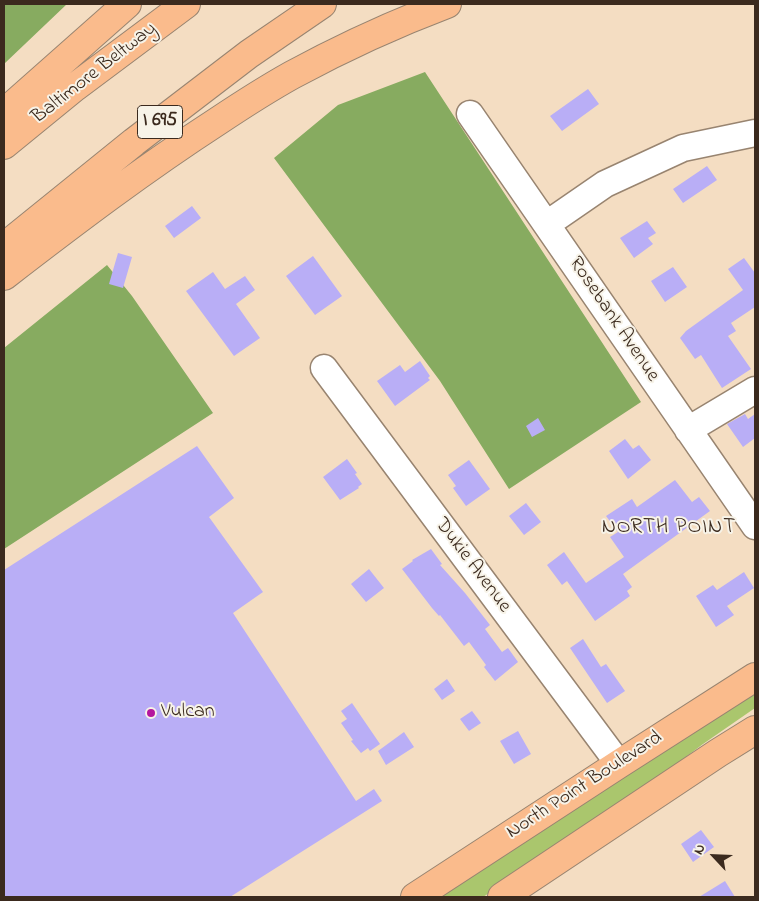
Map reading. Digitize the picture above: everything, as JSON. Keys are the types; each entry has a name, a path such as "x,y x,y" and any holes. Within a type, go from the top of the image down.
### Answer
{"main road":[{"path":"4,113 127,4"},
{"name":"Baltimore Beltway","path":"4,145 75,87 186,4"},
{"name":"I 695","path":"4,247 134,142 249,54 322,4"},
{"path":"4,276 71,224 176,148 237,108 291,76 353,44 414,16 447,4"},
{"name":"North Point Boulevard","path":"415,897 755,676"},
{"path":"502,897 755,730"}],"street":[{"name":"Rosebank Avenue","path":"470,114 755,526"},
{"path":"547,224 605,184 683,148 755,133"},
{"name":"Dukie Avenue","path":"324,368 619,764"},
{"path":"688,430 755,390"}],"green space":[{"path":"4,4 67,4 4,64"},
{"path":"425,72 641,402 509,489 440,381 274,158 338,105"},
{"path":"107,265 132,296 213,413 4,549 4,348"},
{"path":"755,686 755,708 703,744 612,813 483,897 433,897"}],"building":[{"path":"588,89 599,104 562,131 550,116"},
{"path":"707,166 717,180 683,203 673,189"},
{"path":"192,206 201,218 174,238 165,226"},
{"path":"647,221 656,233 648,238 653,244 634,258 620,238"},
{"path":"118,253 132,257 123,288 109,284"},
{"path":"313,256 342,296 315,315 286,276"},
{"path":"744,258 755,273 755,307 731,323 736,331 728,336 751,369 722,388 701,355 695,359 680,338 686,331 743,290 728,269"},
{"path":"673,267 687,287 665,302 651,281"},
{"path":"213,272 225,289 245,276 255,290 236,304 260,338 234,356 186,291"},
{"path":"420,361 430,376 428,378 430,380 395,406 377,381 400,365 405,372"},
{"path":"745,414 748,419 755,414 755,438 743,447 727,424"},
{"path":"538,418 545,430 532,437 526,426"},
{"path":"625,439 633,449 639,445 651,460 628,479 609,451"},
{"name":"Vulcan","path":"197,446 234,498 209,517 263,592 233,613 356,801 374,789 382,801 230,897 4,897 4,570"},
{"path":"347,459 362,484 340,500 323,477"},
{"path":"469,460 490,489 466,506 453,488 456,486 448,475"},
{"path":"675,480 692,502 699,497 710,511 623,574 632,587 627,591 630,596 595,621 567,581 562,585 547,565 564,552 586,583 624,557 610,537 618,532 606,516 632,499 637,507"},
{"path":"526,503 541,522 524,535 509,516"},
{"path":"431,549 442,564 440,565 490,625 485,629 502,652 508,648 518,662 495,681 469,642 464,646 402,569 412,560"},
{"path":"369,569 384,588 366,602 351,584"},
{"path":"744,572 754,588 727,606 734,615 716,627 696,596 713,585 717,590"},
{"path":"583,639 601,667 606,664 625,691 607,703 570,648"},
{"path":"447,679 455,691 442,700 434,689"},
{"path":"352,703 380,744 370,751 368,748 361,753 351,741 353,740 341,723 347,719 341,711"},
{"path":"472,711 481,723 469,731 460,719"},
{"path":"518,731 531,754 514,764 500,741"},
{"path":"404,732 414,747 386,765 378,751"},
{"path":"701,830 714,847 693,862 681,844"},
{"path":"725,881 735,897 699,897"}],"place":[{"name":"Vulcan","path":"151,713"}],"district":[{"name":"NORTH POINT","path":"669,529"}]}
